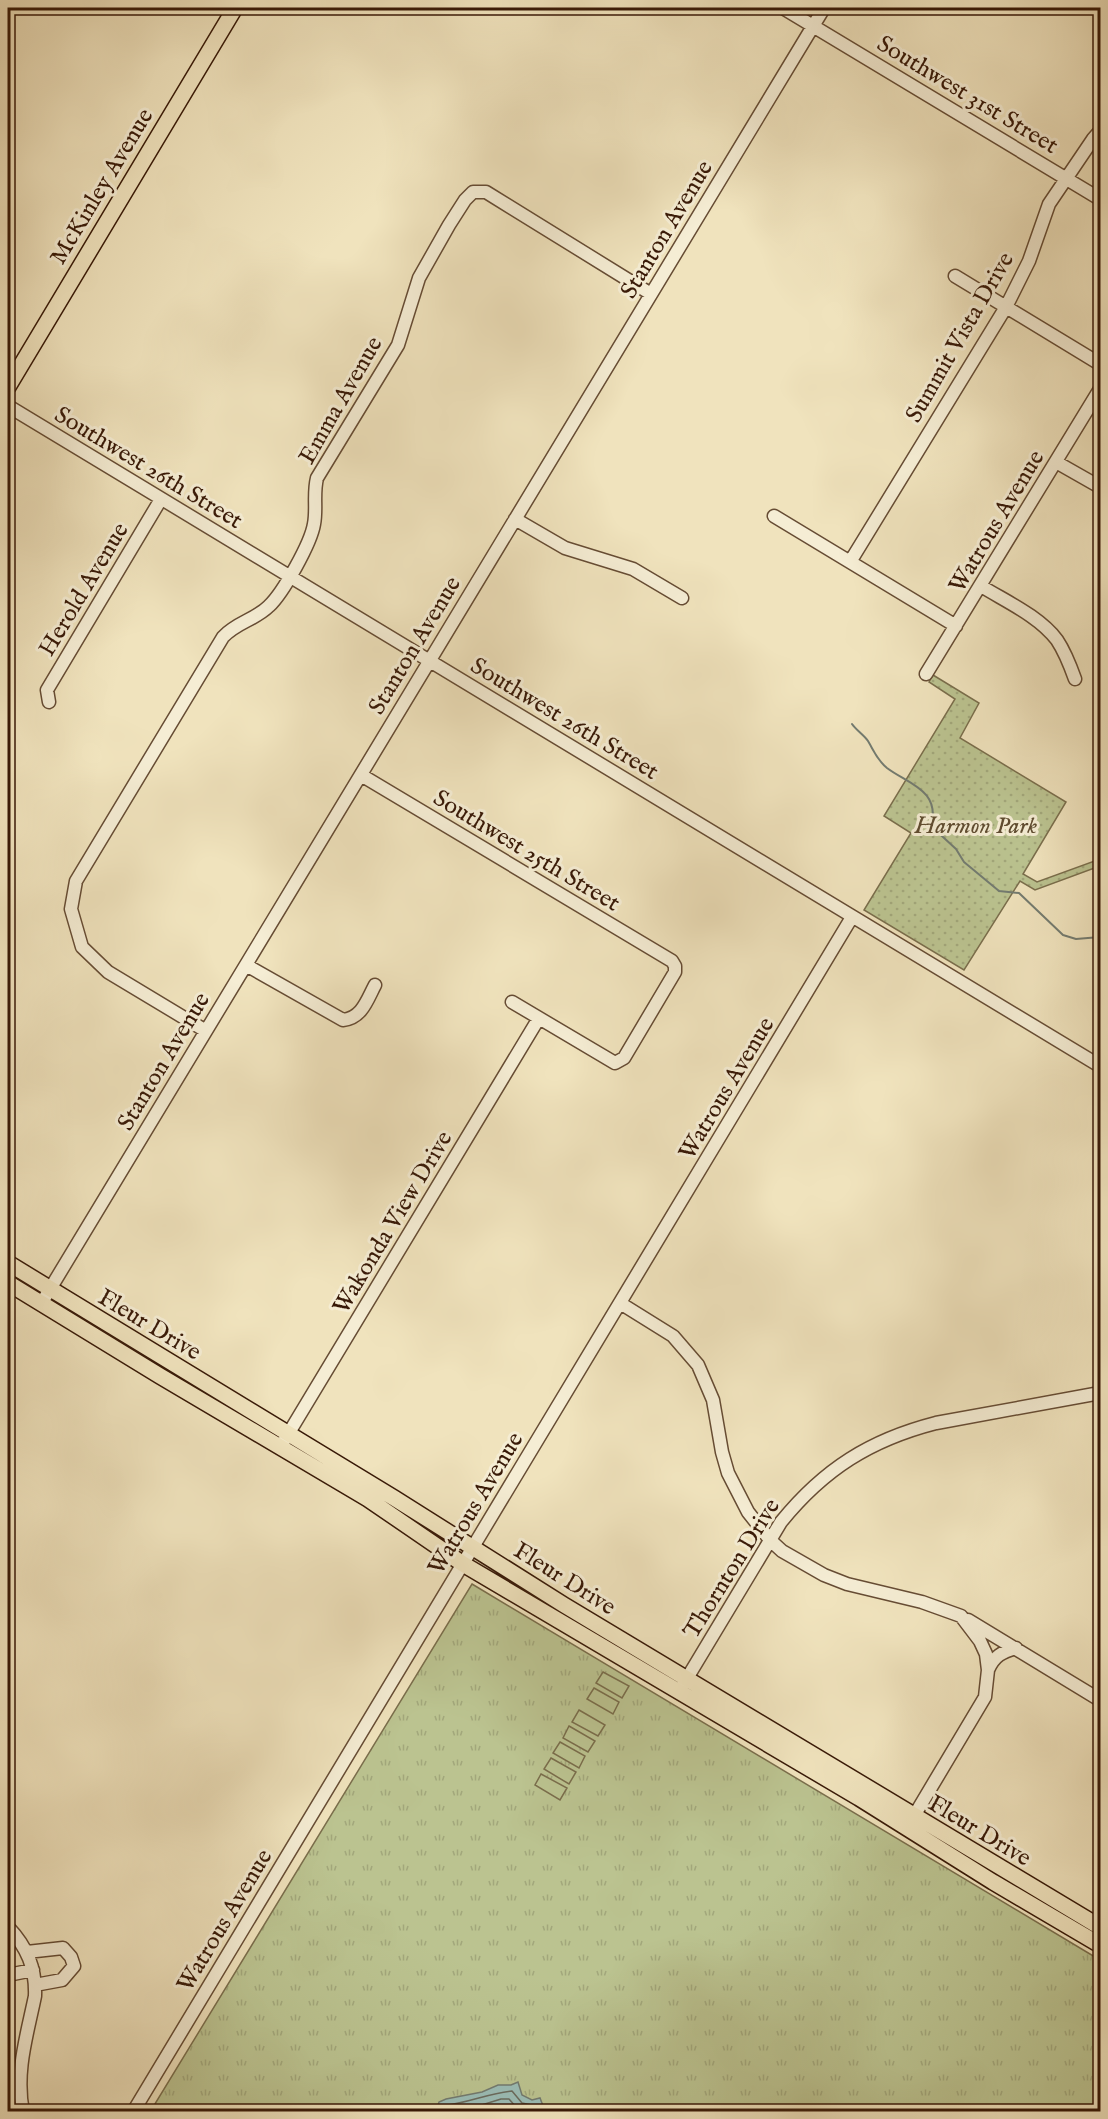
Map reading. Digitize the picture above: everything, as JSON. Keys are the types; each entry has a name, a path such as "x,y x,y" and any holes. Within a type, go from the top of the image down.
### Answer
{"main road":[{"name":"McKinley Avenue","path":"8,387 235,8"},
{"name":"Fleur Drive","path":"8,1263 284,1441 463,1564 914,1816 1101,1927"},
{"name":"Fleur Drive","path":"8,1283 41,1304 473,1546 682,1685 893,1820 1101,1945"}],"street":[{"name":"Southwest 31st Street","path":"783,8 1101,199"},
{"name":"Stanton Avenue","path":"41,1304 825,8"},
{"name":"Summit Vista Drive","path":"850,562 1006,307 1024,271 1049,204 1093,139 1101,131"},
{"name":"Emma Avenue","path":"206,1031 108,972 82,947 71,909 76,881 223,637 239,623 267,609 289,577 312,534 317,478 398,345 419,278 465,200 474,192 486,192 651,294"},
{"path":"955,276 1101,364"},
{"name":"Watrous Avenue","path":"926,674 1101,389"},
{"name":"Southwest 26th Street","path":"8,406 1101,1066"},
{"path":"1056,462 1101,488"},
{"name":"Herold Avenue","path":"49,702 47,690 161,499"},
{"path":"774,516 956,626"},
{"path":"515,519 565,548 633,569 682,598"},
{"path":"981,586 1043,626 1056,639 1075,679"},
{"name":"Southwest 25th Street","path":"361,775 672,961 675,966 675,972 624,1058 615,1063 539,1018"},
{"name":"Watrous Avenue","path":"133,2112 852,917"},
{"path":"246,965 344,1020 358,1015 375,985"},
{"path":"512,1002 539,1018"},
{"name":"Wakonda View Drive","path":"284,1441 539,1018"},
{"path":"620,1303 673,1336 698,1365 713,1400 719,1441 728,1473 748,1512 770,1540 782,1551 802,1564 847,1584 922,1602 961,1616 1101,1700"},
{"name":"Thornton Drive","path":"682,1685 770,1540 796,1504 817,1483 846,1461 885,1439 936,1423 1101,1393"},
{"path":"893,1820 914,1816 979,1710 987,1690 986,1654 980,1641 961,1616"},
{"path":"988,1670 992,1660 998,1655 1016,1648"},
{"path":"8,1927 27,1952 35,1985 35,1996 19,2073 23,2112"},
{"path":"27,1952 63,1948 71,1957 74,1966 62,1980 35,1985"},
{"path":"8,1975 33,1970"}],"green space":[{"name":"Harmon Park","path":"933,675 979,703 960,738 1066,802 1023,874 1037,882 1100,859 1100,866 1035,890 1020,881 964,970 864,910 911,833 884,816 955,699 929,682"},
{"path":"472,1584 1100,1960 1100,2111 150,2112"},
{"path":"603,1672 629,1686 622,1698 596,1683"},
{"path":"594,1688 619,1702 613,1714 587,1699"},
{"path":"579,1710 605,1725 598,1736 572,1722"},
{"path":"569,1726 595,1741 588,1752 563,1738"},
{"path":"560,1742 585,1756 579,1768 553,1753"},
{"path":"551,1758 576,1772 569,1784 544,1769"},
{"path":"541,1774 567,1788 560,1800 535,1785"}],"water":[{"path":"518,2082 522,2095 532,2100 540,2098 545,2111 436,2111 439,2102 446,2099"}],"waterway":[{"path":"852,724 866,739 884,765 927,796 933,814 931,826 956,849 964,862 999,891 1019,893 1063,935 1076,939 1100,937"}]}
